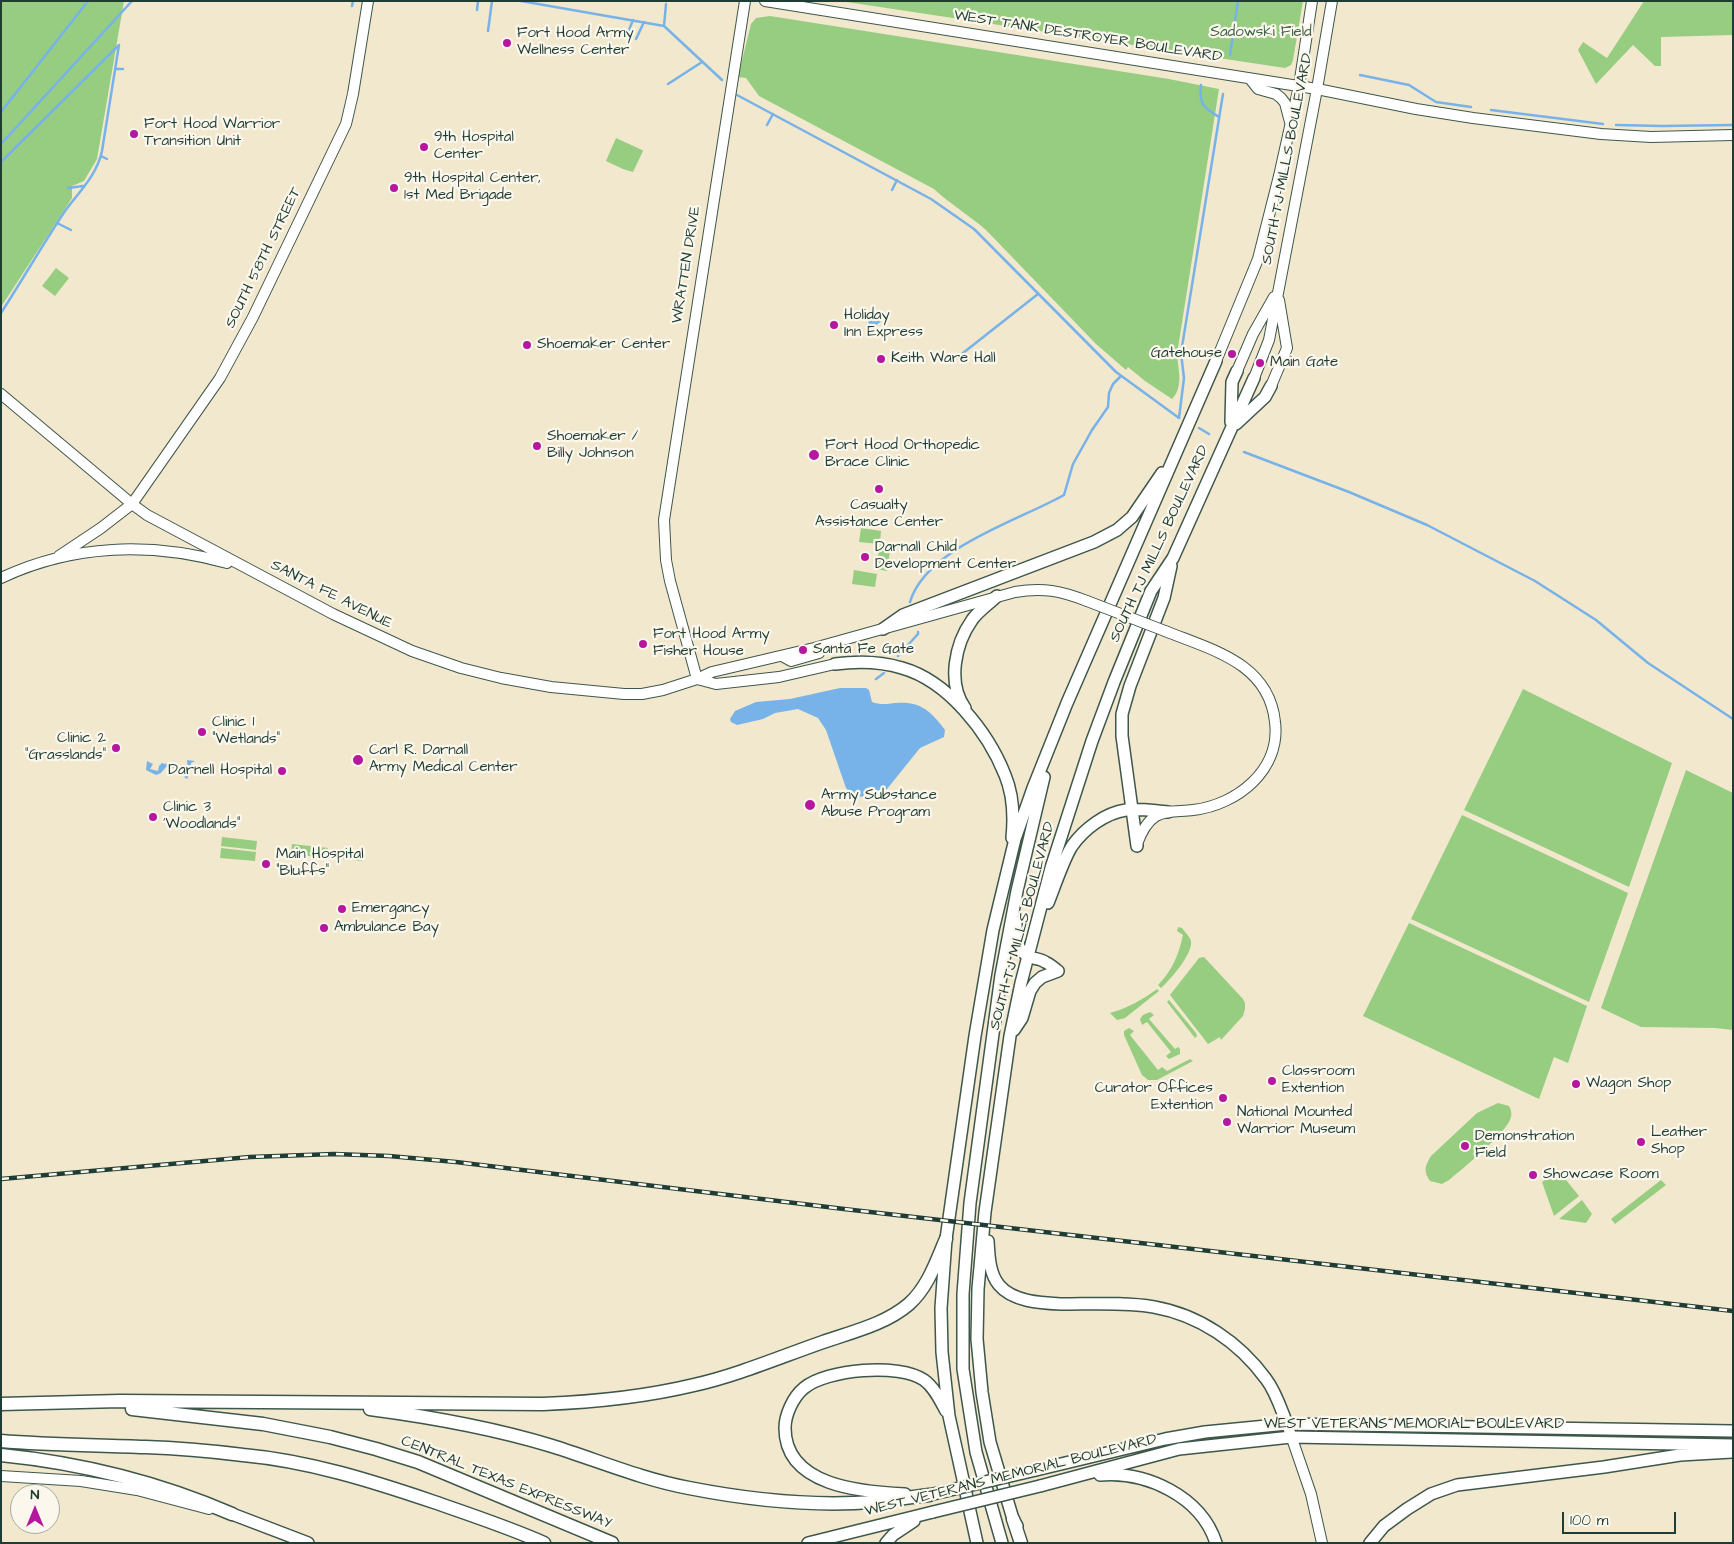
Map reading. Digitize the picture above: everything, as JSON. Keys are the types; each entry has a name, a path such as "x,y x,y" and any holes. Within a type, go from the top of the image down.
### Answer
{"highway":[{"path":"1,1405 120,1401 544,1404 591,1402 648,1395 694,1385 747,1369 870,1326 891,1316 909,1305 922,1291 946,1239"},
{"path":"272,1402 366,1409 429,1418 512,1435 634,1474 687,1488 747,1497 852,1503 929,1495"},
{"name":"CENTRAL TEXAS EXPRESSWAY","path":"1,1405 143,1409 263,1424 330,1437 418,1462 612,1543"},
{"path":"1,1441 46,1445 148,1447 245,1455 294,1462 333,1470 379,1484 508,1527 544,1543"},
{"path":"1,1455 72,1465 127,1476 192,1497 232,1514"},
{"path":"1013,1519 1021,1543"}],"main road":[{"name":"SOUTH TJ MILLS BOULEVARD","path":"976,1541 949,1416 942,1352 941,1308 946,1239 975,1036 993,930 1018,831 1054,736 1216,361"},
{"name":"SOUTH TJ MILLS BOULEVARD","path":"1026,1543 1013,1519 990,1442 976,1339 978,1289 985,1212 1010,1036 1051,868 1092,741 1151,591 1173,558 1254,378"},
{"path":"1254,378 1265,397 1231,429 1232,382 1254,378"},
{"path":"883,629 903,614 1094,542 1117,530 1132,517 1173,457"},
{"path":"1137,846 1122,736 1122,714 1130,686 1164,598 1173,558"},
{"path":"997,596 973,618 962,635 956,656 955,677 961,702 991,746 1005,776 1012,804 1013,827 1009,866"},
{"path":"834,664 875,661 904,668 926,678 972,719"},
{"name":"SOUTH TJ MILLS BOULEVARD","path":"1002,1543 976,1452 963,1369 963,1294 973,1184 1001,974 1016,892 1054,736"},
{"path":"1030,951 1072,846 1087,829 1106,816 1118,812 1132,810 1168,812"},
{"path":"1010,1036 1022,1018 1030,990 1035,983 1042,977 1058,971 1030,951 1019,949 1016,936 1016,892"},
{"path":"985,1212 990,1266 998,1284 1019,1299 1046,1303 1153,1307 1178,1313 1202,1324 1228,1339 1267,1380 1287,1424"},
{"name":"WEST VETERANS MEMORIAL BOULEVARD","path":"949,1416 936,1393 926,1381 914,1374 882,1370 847,1373 814,1381 799,1394 785,1420 787,1444 792,1456 802,1468 814,1477 827,1483 885,1493 929,1495 1165,1439 1206,1432 1287,1424 1733,1431"},
{"name":"WEST VETERANS MEMORIAL BOULEVARD","path":"808,1543 1040,1486 1179,1449 1291,1436 1733,1445"},
{"path":"1370,1543 1384,1526 1407,1509 1431,1494 1457,1485 1604,1467 1680,1455 1733,1452"},
{"path":"1076,1476 1116,1474 1140,1478 1161,1485 1192,1506 1205,1521 1216,1543"},
{"path":"886,1543 902,1528 929,1513"},
{"path":"232,1514 308,1543"}],"street":[{"name":"SOUTH 58TH STREET","path":"58,556 101,528 132,504 203,404 232,358 334,149 350,108 368,1"},
{"name":"WRATTEN DRIVE","path":"698,679 670,580 665,550 664,520 745,1"},
{"name":"WEST TANK DESTROYER BOULEVARD","path":"765,1 1299,86 1444,113 1601,134 1651,137 1733,135"},
{"name":"SOUTH TJ MILLS BOULEVARD","path":"1216,361 1258,259 1299,86 1312,1"},
{"name":"SOUTH TJ MILLS BOULEVARD","path":"1254,378 1269,340 1332,1"},
{"path":"1250,78 1258,89 1276,94 1282,98 1290,125"},
{"path":"1254,378 1287,348 1277,292"},
{"path":"1254,378 1253,334 1277,292"},
{"name":"SANTA FE AVENUE","path":"1,394 132,504 163,524 333,614 412,651 448,664 501,678 551,687 634,695 658,691 698,679 717,670 829,644 997,596 1028,590 1047,589 1064,592 1218,652 1249,670 1261,683 1269,697 1274,712 1276,728 1274,746 1269,762 1256,780 1237,795 1216,806 1168,812"},
{"path":"1,578 58,556 100,550 158,550 199,556 244,567"},
{"path":"698,679 716,684 779,677 834,664"},
{"path":"1137,846 1141,832 1149,821 1156,816 1168,812"},
{"path":"1287,1424 1311,1494 1322,1543"},
{"path":"1,1476 81,1481 137,1490 198,1507 232,1514"}],"green space":[{"path":"1,1 124,1 97,159 84,181 72,186 72,198 1,307"},
{"name":"Sadowski Field","path":"840,1 1303,1 1293,60 1291,65 1285,68"},
{"path":"1644,1 1733,1 1733,35 1661,37 1661,66 1655,66 1633,45 1596,84 1578,50 1583,42 1607,58"},
{"path":"770,16 1169,79 1219,89 1177,354 1179,383 1176,394 1172,399 1128,367 1126,370 1096,344 986,230 934,189 759,96 746,78 738,77 751,24 756,18"},
{"path":"616,138 643,151 633,172 606,161"},
{"path":"56,268 69,278 55,296 42,286"},
{"path":"861,528 881,531 880,542 891,544 887,571 876,569 880,544 859,542"},
{"path":"854,570 877,574 875,587 852,584"},
{"path":"1523,689 1672,763 1629,887 1464,810"},
{"path":"1686,770 1733,793 1733,1030 1641,1027 1601,1008"},
{"path":"1462,815 1628,893 1589,1002 1411,919"},
{"path":"222,837 257,841 256,850 221,846"},
{"path":"292,844 328,848 327,858 291,854"},
{"path":"221,848 256,852 255,861 220,858"},
{"path":"335,849 364,852 362,861 334,858"},
{"path":"1409,923 1587,1006 1568,1063 1554,1057 1539,1099 1363,1016"},
{"path":"1178,927 1182,928 1190,938 1191,946 1180,966 1161,988 1158,985 1171,968 1183,935 1177,931"},
{"path":"1204,957 1245,1003 1243,1016 1221,1040 1220,1037 1208,1044 1170,995 1199,958"},
{"path":"1157,989 1159,991 1125,1018 1117,1020 1110,1013 1135,1003"},
{"path":"1169,1000 1196,1033 1197,1036 1195,1038 1167,1002"},
{"path":"1150,1012 1154,1015 1149,1019 1175,1049 1178,1047 1180,1049 1180,1054 1169,1059 1166,1056 1171,1052 1147,1022 1142,1025 1140,1019 1143,1015"},
{"path":"1129,1028 1134,1031 1130,1035 1158,1070 1162,1067 1167,1071 1190,1059 1193,1061 1157,1080 1148,1080 1142,1075 1124,1035 1124,1031"},
{"name":"Demonstration Field","path":"1498,1103 1509,1106 1511,1113 1508,1124 1502,1132 1449,1180 1442,1184 1430,1181 1426,1174 1426,1168 1431,1156 1477,1113"},
{"path":"1558,1170 1579,1196 1554,1216 1542,1182"},
{"path":"1661,1180 1666,1185 1615,1224 1611,1219"},
{"path":"1582,1200 1592,1214 1586,1223 1559,1219"}],"water":[{"path":"878,314 883,320 875,326 877,329 874,331 868,322"},
{"path":"840,688 866,688 869,690 872,702 875,703 904,703 918,706 930,713 940,723 945,730 944,737 920,748 887,789 876,796 854,796 846,788 826,730 818,718 798,709 775,713 763,719 737,725 731,722 730,719 735,711 756,702 790,699"},
{"path":"187,760 195,761 191,763 187,779 184,777 187,774 173,768 166,767 161,773 156,775 146,770 147,761 153,764 150,769 158,771 162,763 170,762 188,772"}],"waterway":[{"path":"1,112 88,1"},
{"path":"1,144 132,1"},
{"path":"352,6 353,1"},
{"path":"477,10 478,1"},
{"path":"488,31 492,1"},
{"path":"521,1 664,26 722,80"},
{"path":"1230,55 1238,1"},
{"path":"664,26 666,4"},
{"path":"629,30 633,20"},
{"path":"636,39 644,22"},
{"path":"1,162 119,45 100,160 87,183 57,223 1,313"},
{"path":"668,84 702,62"},
{"path":"115,69 123,69"},
{"path":"1360,75 1409,85 1436,102 1471,107"},
{"path":"1201,85 1203,105 1219,117"},
{"path":"737,95 931,199 974,229 1116,372 1179,418 1184,378 1181,353 1223,94"},
{"path":"1491,110 1603,124"},
{"path":"767,125 773,114"},
{"path":"1616,125 1733,125"},
{"path":"101,156 107,159"},
{"path":"892,190 897,180"},
{"path":"68,188 83,186"},
{"path":"57,223 71,230"},
{"path":"963,353 1038,294"},
{"path":"910,602 919,583 934,566 954,551 999,526 1064,495 1073,464 1092,430 1108,407 1109,393 1113,384 1121,376"},
{"path":"1199,428 1209,434"},
{"path":"1244,452 1349,492 1427,525 1535,581 1596,620 1648,663 1733,719"},
{"path":"898,656 918,632"},
{"path":"876,679 884,673"}],"railway":[{"path":"1,1179 250,1157 334,1154 389,1156 456,1162 844,1209 1733,1311"}],"place":[{"name":"Fort Hood Army Wellness Center","path":"507,43"},
{"name":"Fort Hood Warrior Transition Unit","path":"134,134"},
{"name":"9th Hospital Center","path":"424,147"},
{"name":"9th Hospital Center, 1st Med Brigade","path":"394,188"},
{"name":"Holiday Inn Express","path":"834,325"},
{"name":"Shoemaker Center","path":"527,345"},
{"name":"Gatehouse","path":"1232,354"},
{"name":"Keith Ware Hall","path":"881,359"},
{"name":"Main Gate","path":"1260,363"},
{"name":"Shoemaker / Billy Johnson","path":"537,446"},
{"name":"Fort Hood Orthopedic Brace Clinic","path":"814,455"},
{"name":"Casualty Assistance Center","path":"879,489"},
{"name":"Darnall Child Development Center","path":"865,557"},
{"name":"Fort Hood Army Fisher House","path":"643,644"},
{"name":"Santa Fe Gate","path":"803,650"},
{"name":"Clinic 1 \"Wetlands\"","path":"202,732"},
{"name":"Clinic 2 \"Grasslands\"","path":"116,748"},
{"name":"Carl R. Darnall Army Medical Center","path":"358,760"},
{"name":"Darnell Hospital","path":"282,771"},
{"name":"Army Substance Abuse Program","path":"810,805"},
{"name":"Clinic 3 'Woodlands\"","path":"153,817"},
{"name":"Main Hospital \"Bluffs\"","path":"266,864"},
{"name":"Emergancy","path":"342,909"},
{"name":"Ambulance Bay","path":"324,928"},
{"name":"Classroom Extention","path":"1272,1081"},
{"name":"Wagon Shop","path":"1576,1084"},
{"name":"Curator Offices Extention","path":"1223,1098"},
{"name":"National Mounted Warrior Museum","path":"1227,1122"},
{"name":"Leather Shop","path":"1641,1142"},
{"name":"Demonstration Field","path":"1465,1146"},
{"name":"Showcase Room","path":"1533,1175"}]}
